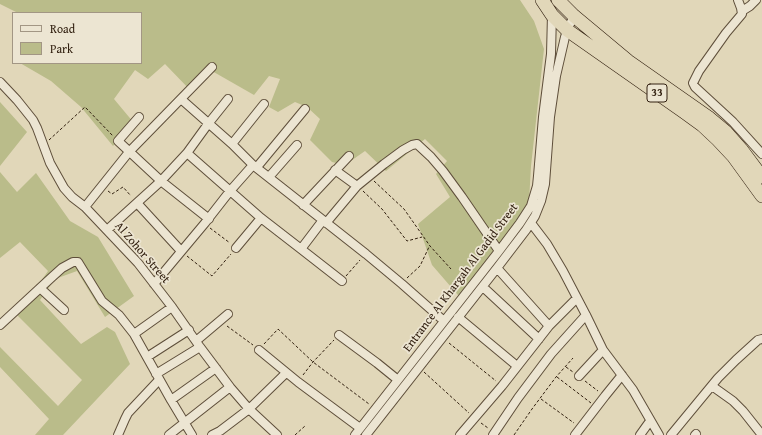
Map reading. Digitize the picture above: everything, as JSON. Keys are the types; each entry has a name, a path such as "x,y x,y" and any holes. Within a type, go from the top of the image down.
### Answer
{"highway":[{"name":"33","path":"542,0 552,15 567,30 702,125 733,156 756,171"},
{"name":"33","path":"559,1 574,16 628,61 708,117 726,132 741,149 756,171 762,196"}],"street":[{"path":"738,0 742,14 726,33 699,71 693,83 695,87 733,122 762,154"},
{"path":"742,11 756,0"},
{"name":"Entrance Al Khargah Al Gadid Street","path":"366,435 531,224 543,192 550,117 552,15 555,6 559,1"},
{"name":"Entrance Al Khargah Al Gadid Street","path":"358,432 526,215 534,196 538,176 552,76 567,30 574,16"},
{"path":"84,207 130,152 212,67"},
{"name":"Al Zohor Street","path":"0,82 30,114 50,163 64,188 138,263 230,387 249,409 276,435"},
{"path":"181,99 255,166 366,254 444,321"},
{"path":"107,230 161,181 187,153 228,99"},
{"path":"232,144 264,104"},
{"path":"154,284 230,191 255,166 305,109"},
{"path":"139,117 118,141 207,221"},
{"path":"301,248 357,186 403,150 417,144 443,171 499,251"},
{"path":"269,177 297,145"},
{"path":"187,153 261,218 342,281"},
{"path":"304,205 349,156"},
{"path":"335,170 357,186"},
{"path":"137,203 181,251"},
{"path":"236,248 261,218"},
{"path":"531,224 547,244 586,315 603,350 633,390 659,435"},
{"path":"0,325 62,268 73,262 78,262 102,301 120,316 134,334 192,435"},
{"path":"497,268 549,326"},
{"path":"483,287 539,339"},
{"path":"40,288 64,310"},
{"path":"460,435 502,386 549,326 577,298"},
{"path":"134,334 172,307"},
{"path":"118,435 128,413 158,377 198,344 228,314"},
{"path":"494,434 548,359 586,315"},
{"path":"458,318 517,366"},
{"path":"147,357 189,330"},
{"path":"339,335 398,380"},
{"path":"671,435 736,360 758,340 762,339"},
{"path":"259,350 358,432"},
{"path":"579,376 603,350"},
{"path":"171,400 216,368"},
{"path":"212,435 222,433 286,373"},
{"path":"576,435 622,375"},
{"path":"712,386 743,411 762,435"},
{"path":"169,435 230,387"},
{"path":"640,435 650,421"}],"path":[{"path":"43,146 85,107 118,141"},
{"path":"369,176 404,209 430,246 451,269"},
{"path":"101,186 112,194 123,187 137,203"},
{"path":"357,186 382,208 407,241 423,237"},
{"path":"181,251 212,276 236,248 207,221"},
{"path":"402,284 420,266 430,246"},
{"path":"342,281 355,266"},
{"path":"220,321 259,350 278,329 313,362 375,409"},
{"path":"298,382 313,362 339,335"},
{"path":"442,337 502,386"},
{"path":"514,435 556,377 573,358"},
{"path":"419,367 474,418 494,434"},
{"path":"556,377 596,408"},
{"path":"540,398 581,428"},
{"path":"295,435 305,426"}],"green space":[{"path":"0,0 520,0 534,21 544,49 531,166 529,202 522,224 464,302 432,265 418,224 450,197 436,174 447,161 425,139 386,171 365,151 345,165 332,162 310,140 320,119 307,107 295,102 278,112 269,107 280,79 269,76 254,95 212,71 192,92 165,64 148,79 135,70 114,99 134,123 113,146 81,107 51,81 22,64 142,64 142,12 16,12 0,4"},
{"path":"0,102 27,132 0,166"},
{"path":"0,172 17,192 36,173 70,221 98,237 134,296 105,317 77,271 55,279 40,300 81,344 107,327 115,332 130,364 63,435 35,435 49,419 0,367 0,347 58,406 82,380 17,315 48,271 20,242 0,258"}]}
